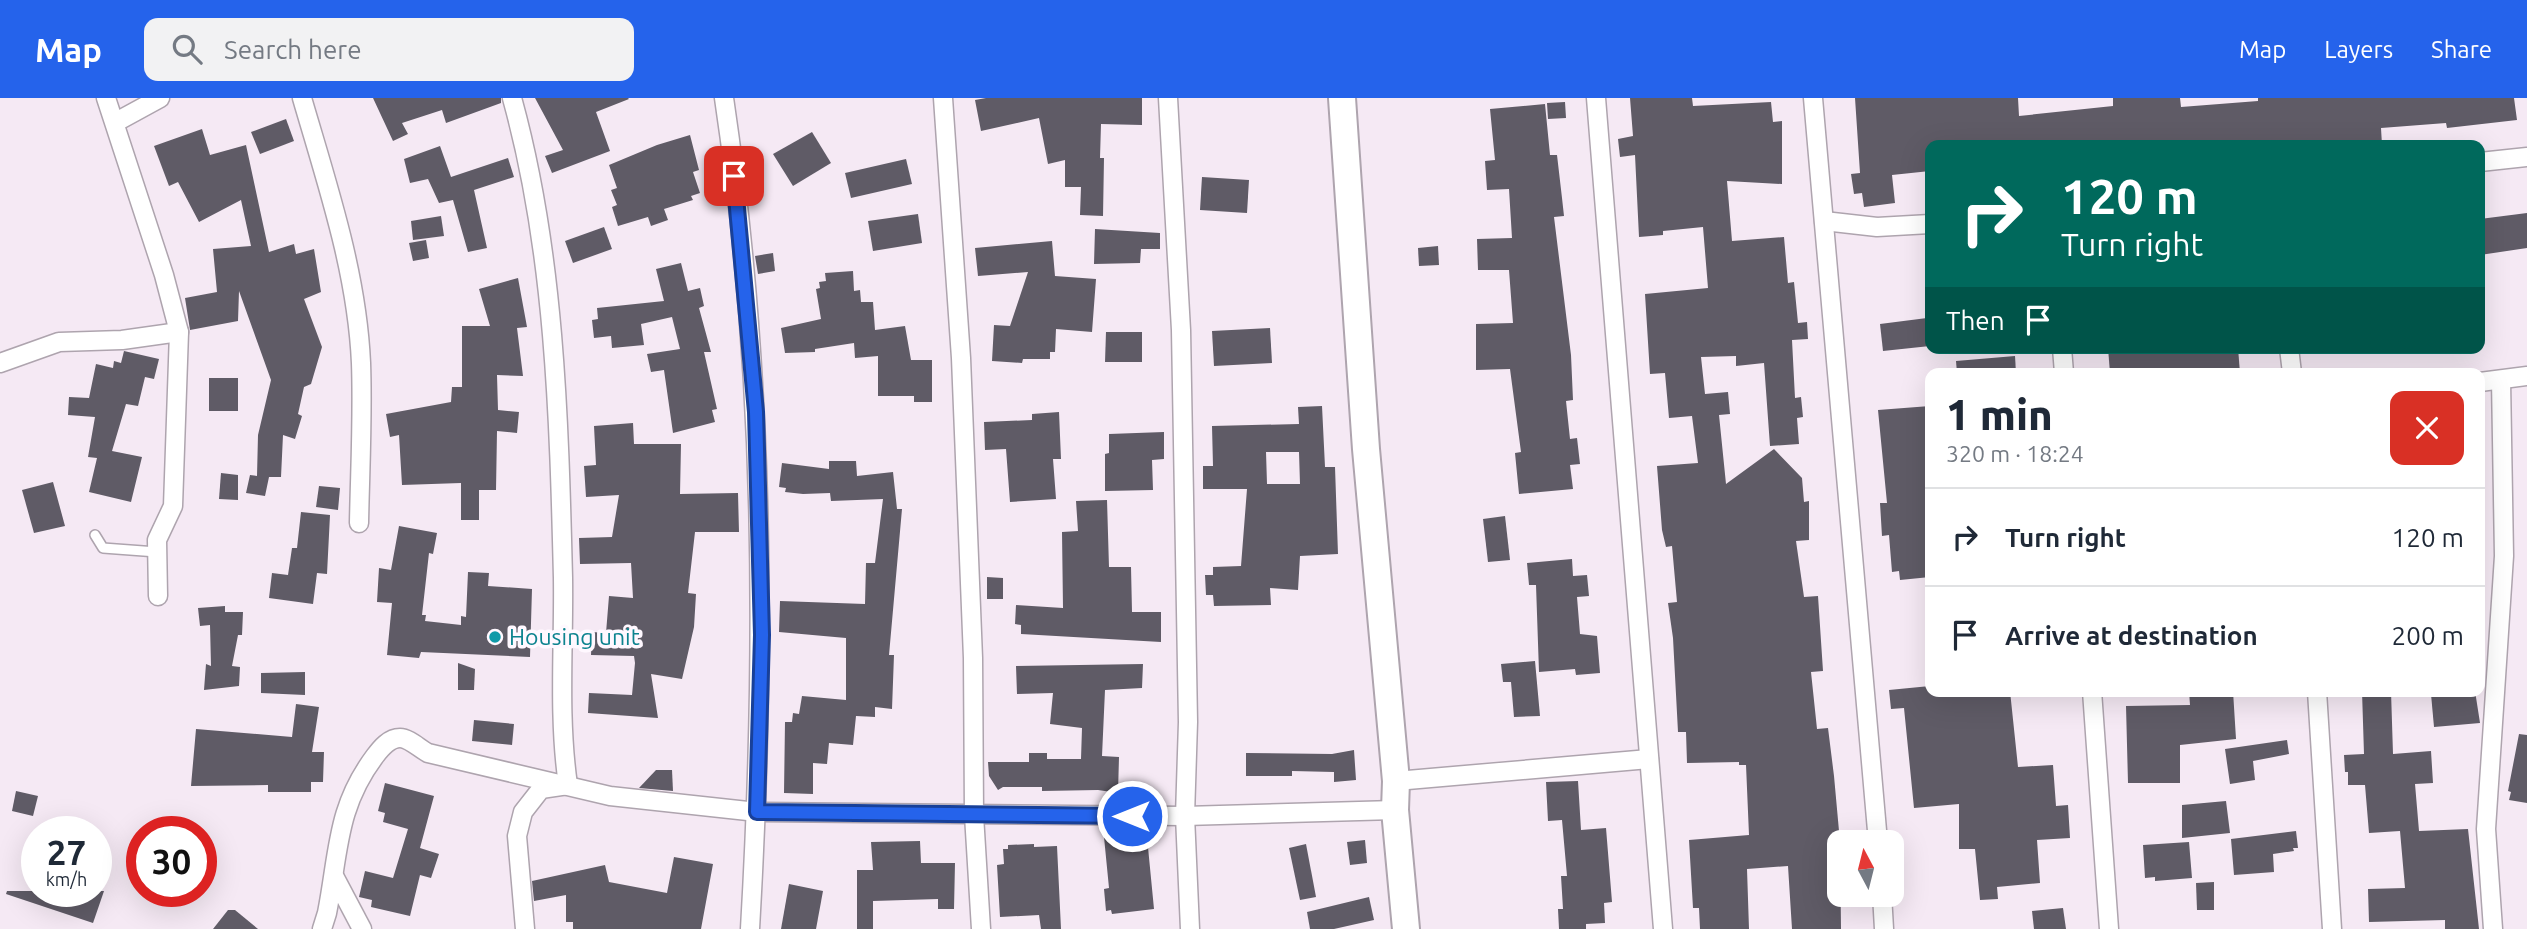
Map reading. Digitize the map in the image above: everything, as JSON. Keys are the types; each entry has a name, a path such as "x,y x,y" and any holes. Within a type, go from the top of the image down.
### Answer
{"street":[{"path":"106,98 116,122 179,332 173,506 158,536 158,596"},
{"path":"116,122 160,98"},
{"path":"302,98 337,218 353,293 361,362 359,523"},
{"path":"512,98 525,146 551,326 563,581 562,742 568,785"},
{"path":"724,98 756,412 762,635 757,812 750,929"},
{"path":"943,98 961,358 973,658 974,815 981,929"},
{"path":"1168,98 1181,330 1188,723 1185,817 1190,929"},
{"path":"1342,98 1406,929"},
{"path":"1596,98 1663,929"},
{"path":"1813,98 1877,830"},
{"path":"2485,161 2527,157"},
{"path":"1824,221 1877,228 1925,224"},
{"path":"0,363 59,341 122,340 179,332"},
{"path":"2485,382 2527,376"},
{"path":"2493,929 2486,829 2504,556 2501,380"},
{"path":"2092,697 2109,929"},
{"path":"2317,697 2332,929"},
{"path":"322,929 345,811 355,784 387,742 397,738 404,738 428,754 610,796 757,812 1185,817 1395,810"},
{"path":"1396,781 1649,760"},
{"path":"525,929 517,836 523,812 541,789 568,785"},
{"path":"334,876 362,929"},
{"path":"1883,907 1884,929"}],"lane":[{"path":"95,535 103,548 157,552"}],"building":[{"path":"373,98 501,98 501,103 446,123 442,110 402,123 408,134 393,141"},
{"path":"535,98 629,99 596,112 610,151 552,173 545,156 563,150"},
{"path":"1142,98 1142,125 1101,124 1100,158 1104,158 1103,216 1080,215 1081,187 1065,187 1065,160 1048,164 1039,118 981,131 975,100"},
{"path":"1630,98 1692,98 1693,106 1771,102 1773,122 1782,121 1782,184 1727,181 1732,241 1784,237 1788,283 1794,282 1798,323 1807,322 1808,339 1792,340 1795,398 1801,397 1803,417 1797,418 1799,444 1770,446 1764,363 1736,366 1736,356 1701,357 1705,394 1728,392 1730,414 1719,415 1726,484 1774,449 1802,478 1804,502 1809,501 1809,540 1796,541 1804,597 1818,596 1823,671 1811,672 1817,729 1828,728 1839,830 1827,830 1827,907 1841,907 1841,929 1792,929 1788,866 1747,869 1749,929 1700,929 1699,908 1693,908 1689,840 1749,835 1746,765 1739,765 1739,762 1687,763 1686,732 1678,732 1673,638 1668,603 1677,602 1672,546 1666,547 1662,530 1657,466 1698,463 1692,416 1669,418 1665,373 1650,374 1645,294 1708,288 1703,227 1663,231 1663,235 1639,237 1635,155 1620,157 1618,139 1633,136"},
{"path":"1855,98 2018,98 2019,116 2113,106 2113,98 2180,98 2181,107 2258,101 2258,98 2514,98 2517,120 2447,128 2446,123 2381,128 2382,140 1925,140 1925,172 1892,175 1895,203 1864,207 1862,193 1854,194 1851,174 1860,173"},
{"path":"1565,102 1566,118 1548,119 1547,103"},
{"path":"1545,104 1550,155 1557,155 1564,216 1554,217 1571,355 1573,400 1566,401 1570,439 1577,438 1580,464 1570,465 1573,489 1519,494 1515,453 1521,452 1510,369 1476,370 1476,324 1513,323 1509,270 1478,270 1477,239 1512,238 1509,189 1487,190 1485,161 1495,160 1490,109"},
{"path":"286,119 294,141 260,154 251,132"},
{"path":"202,129 210,155 246,145 269,252 294,244 296,254 314,249 321,292 304,299 322,347 311,384 304,387 298,414 302,416 295,439 283,435 281,477 269,477 265,496 246,493 250,475 257,476 258,435 271,380 239,291 238,321 190,330 185,298 217,292 213,249 251,246 241,200 199,222 178,182 169,186 154,146"},
{"path":"812,132 831,163 793,186 773,154"},
{"path":"690,135 699,170 693,172 700,193 691,196 693,200 664,209 668,220 651,226 648,217 618,226 612,207 617,205 611,190 617,188 609,165"},
{"path":"440,146 451,177 508,158 514,177 474,190 487,248 468,252 453,200 439,203 428,179 410,183 404,159"},
{"path":"906,159 912,184 851,198 845,173"},
{"path":"1202,177 1249,180 1247,213 1200,210"},
{"path":"2527,213 2527,248 2485,254 2485,218"},
{"path":"918,214 922,243 873,251 868,221"},
{"path":"441,216 444,236 413,240 411,221"},
{"path":"604,227 612,249 573,263 565,241"},
{"path":"1095,229 1160,233 1160,249 1141,249 1140,263 1094,264"},
{"path":"426,240 429,258 413,261 409,243"},
{"path":"1052,241 1055,276 1096,279 1092,332 1056,329 1055,352 1050,352 1050,359 1023,359 1022,363 992,361 994,325 1010,326 1028,272 978,276 975,248"},
{"path":"1438,246 1439,265 1419,266 1418,248"},
{"path":"773,253 775,271 758,274 755,256"},
{"path":"681,263 688,291 700,288 704,306 699,308 711,352 704,352 717,409 712,410 715,422 673,433 664,370 651,372 647,354 680,349 672,317 641,324 644,345 612,348 611,336 594,338 592,320 598,319 597,308 664,301 656,269"},
{"path":"853,271 854,291 860,290 861,302 873,302 875,330 905,326 911,360 932,360 932,402 914,402 914,396 878,396 878,356 855,358 854,343 815,349 815,352 785,353 781,328 821,319 816,289 820,288 819,282 826,281 825,273"},
{"path":"518,278 527,327 517,328 523,376 497,375 498,410 519,412 517,433 497,431 496,490 479,490 479,520 461,520 461,483 402,485 399,435 390,437 386,414 451,402 452,387 462,387 462,326 490,326 479,289"},
{"path":"1925,318 1925,347 1883,351 1880,324"},
{"path":"1270,328 1272,363 1214,366 1212,331"},
{"path":"1106,332 1142,332 1142,362 1105,362"},
{"path":"124,351 159,359 154,379 145,377 138,406 126,404 112,451 142,457 131,502 89,492 97,458 88,457 95,417 68,415 69,397 89,398 96,364 113,368 114,361 121,363"},
{"path":"2108,354 2238,354 2240,368 2110,368"},
{"path":"2015,356 2016,368 1957,368 1956,361"},
{"path":"209,378 238,378 238,411 209,411"},
{"path":"1322,406 1325,467 1335,467 1338,554 1300,556 1298,590 1270,588 1271,605 1214,606 1213,595 1206,595 1205,575 1213,575 1213,567 1241,566 1247,489 1203,489 1203,466 1213,466 1212,426 1299,424 1298,407","holes":["1266,452 1299,452 1300,484 1267,484"]},
{"path":"1925,406 1925,578 1900,580 1899,571 1892,572 1889,535 1882,536 1880,503 1887,503 1878,410"},
{"path":"1059,412 1061,459 1053,459 1056,499 1010,502 1006,449 985,450 984,422 1032,420 1032,414"},
{"path":"633,423 634,444 681,444 680,494 738,493 739,532 695,532 688,593 696,594 694,627 682,679 651,674 658,718 588,713 589,693 632,695 635,663 634,656 591,655 592,632 606,633 609,596 633,598 631,563 580,564 579,538 612,537 619,495 586,497 584,466 596,465 594,426"},
{"path":"1164,432 1164,459 1152,460 1153,490 1105,491 1105,454 1109,453 1109,434"},
{"path":"829,461 856,461 857,476 893,472 897,509 902,509 889,655 894,655 892,709 875,707 875,717 856,716 853,745 829,743 827,764 813,763 813,794 784,793 785,722 792,722 793,713 799,714 802,696 846,700 846,638 779,632 780,601 865,604 866,563 875,563 883,499 831,501 830,493 785,492 786,488 779,487 782,463 829,469"},
{"path":"221,473 238,475 238,500 219,499"},
{"path":"53,482 65,526 34,533 22,490"},
{"path":"319,486 340,488 338,510 316,507"},
{"path":"1107,500 1109,567 1131,567 1132,612 1161,612 1161,642 1021,634 1021,625 1015,624 1016,605 1063,608 1062,532 1078,531 1076,501"},
{"path":"301,512 330,515 327,574 317,573 313,604 269,598 272,573 288,575 292,548 297,548"},
{"path":"1505,516 1510,560 1488,562 1483,519"},
{"path":"399,526 437,533 433,554 429,553 422,615 426,615 425,621 461,625 461,616 466,617 468,572 489,573 488,586 532,589 530,657 421,652 419,658 387,655 392,603 377,602 379,568 391,570"},
{"path":"1572,559 1573,576 1587,575 1589,596 1577,597 1580,634 1597,636 1600,673 1576,675 1575,669 1539,672 1536,585 1529,585 1527,563"},
{"path":"987,577 1003,578 1003,599 987,599"},
{"path":"225,606 225,612 243,612 242,635 238,635 232,666 240,667 239,686 204,690 206,664 211,666 210,625 200,626 198,608"},
{"path":"1535,661 1540,716 1514,717 1511,682 1503,682 1501,664"},
{"path":"458,663 475,669 474,690 458,690"},
{"path":"1143,664 1142,688 1105,690 1102,756 1119,757 1118,793 1098,790 1042,791 1042,787 1003,787 998,790 989,776 988,762 1029,762 1029,753 1047,753 1047,759 1081,759 1082,728 1050,724 1053,693 1017,694 1016,666"},
{"path":"305,672 305,695 261,693 261,673"},
{"path":"1925,686 1925,697 2011,697 2018,767 2053,765 2056,806 2068,805 2070,838 2037,840 2040,883 1997,887 1998,899 1980,900 1975,849 1959,849 1959,804 1914,808 1904,708 1891,709 1889,690"},
{"path":"2189,697 2233,697 2236,739 2180,745 2180,783 2128,783 2126,706 2190,705"},
{"path":"2362,697 2391,697 2393,754 2431,751 2433,783 2415,784 2419,831 2468,829 2479,929 2445,929 2445,920 2369,922 2368,889 2405,888 2400,831 2369,833 2365,785 2348,785 2344,755 2364,754"},
{"path":"2431,697 2476,697 2480,723 2434,727"},
{"path":"296,704 319,707 312,752 324,752 323,782 311,782 311,792 268,792 268,785 191,786 196,729 292,737"},
{"path":"474,720 514,724 512,745 472,741"},
{"path":"2519,734 2527,735 2527,803 2509,800 2511,792 2508,791"},
{"path":"2287,740 2289,754 2253,761 2255,780 2230,784 2225,749"},
{"path":"1354,750 1356,780 1334,782 1334,772 1292,771 1292,776 1246,776 1246,753 1332,754"},
{"path":"656,770 672,770 673,791 639,788"},
{"path":"1578,781 1581,830 1606,828 1612,902 1604,903 1605,923 1586,924 1586,929 1559,929 1558,909 1563,909 1561,876 1567,876 1562,820 1548,821 1546,782"},
{"path":"385,783 434,796 420,848 439,854 431,878 420,875 410,916 371,907 372,900 359,897 365,871 393,878 408,829 383,822 385,813 378,811"},
{"path":"16,791 38,796 33,816 12,811"},
{"path":"2226,801 2230,833 2182,838 2182,805"},
{"path":"2296,831 2298,848 2273,854 2274,872 2234,875 2231,839"},
{"path":"1104,837 1147,837 1154,909 1112,914 1111,910 1106,911 1104,889 1109,888"},
{"path":"1365,840 1367,863 1350,865 1347,842"},
{"path":"920,841 921,863 955,863 954,909 938,909 938,899 873,901 873,929 857,929 857,870 873,870 871,842"},
{"path":"2189,842 2192,878 2155,881 2155,877 2145,878 2143,845"},
{"path":"1034,844 1034,847 1057,846 1061,929 1041,929 1039,915 1000,917 997,865 1004,864 1003,849 1008,849 1008,845"},
{"path":"1306,844 1316,897 1300,900 1289,848"},
{"path":"674,857 713,864 701,929 573,929 573,922 566,922 566,895 534,901 532,881 605,865 609,882 667,893"},
{"path":"2214,882 2214,910 2197,910 2196,883"},
{"path":"789,884 823,891 816,929 781,929"},
{"path":"7,891 21,891 21,899 6,894"},
{"path":"1369,897 1374,920 1334,929 1310,929 1307,912"},
{"path":"45,907 98,907 93,923"},
{"path":"2063,908 2066,929 2034,929 2032,911"},
{"path":"228,910 235,910 258,929 213,929"}],"place":[{"name":"Housing unit","path":"495,637"}],"route":[{"path":"734,176 756,412 762,635 757,812 1132,816"}]}
